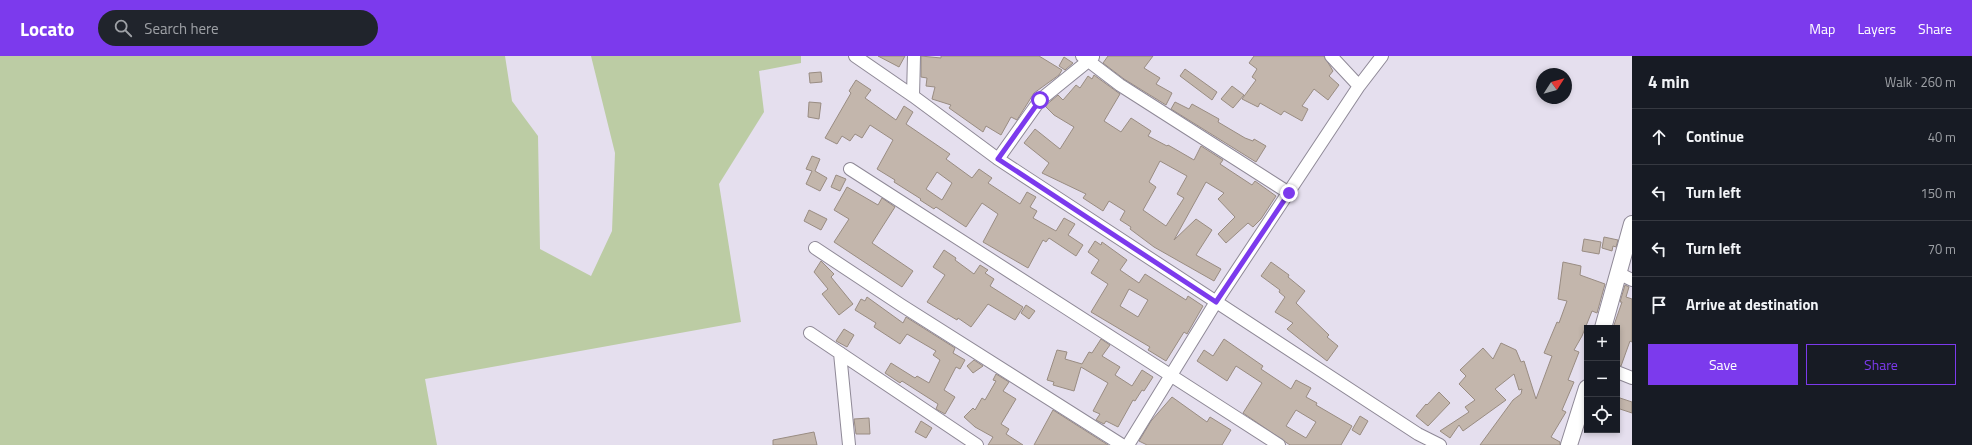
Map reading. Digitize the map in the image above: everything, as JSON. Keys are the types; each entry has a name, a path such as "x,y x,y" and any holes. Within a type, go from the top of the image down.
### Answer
{"main road":[{"path":"1604,325 1625,276 1632,224"},
{"path":"1569,445 1584,397"}],"street":[{"path":"855,56 914,96 998,159 1418,434 1440,445"},
{"path":"914,56 914,96"},
{"path":"1331,56 1359,86"},
{"path":"1128,445 1216,302 1359,86 1382,56"},
{"path":"998,159 1040,100 1088,58 1120,85 1289,193"},
{"path":"850,169 1280,445"},
{"path":"815,248 901,305 1122,445"},
{"path":"810,333 977,445"},
{"path":"840,353 849,445"},
{"path":"1620,373 1632,378"}],"green space":[{"path":"0,56 505,56 512,101 538,136 540,249 591,276 612,231 615,153 591,56 801,56 801,63 759,71 764,112 719,184 741,322 425,379 437,445 0,445"}],"building":[{"path":"878,56 905,56 899,67"},
{"path":"921,56 941,58 941,56 1039,56 1062,70 1059,75 1034,93 1017,120 1011,117 1001,135 986,126 983,132 949,108 951,105 932,99 935,87 926,86 927,78 921,77"},
{"path":"1108,56 1153,56 1144,68 1160,78 1156,84 1172,93 1166,105 1124,79 1103,63"},
{"path":"1254,56 1324,56 1333,71 1329,76 1339,85 1328,100 1314,89 1302,106 1308,109 1302,121 1284,111 1281,115 1260,103 1258,107 1242,99 1256,80 1252,77 1257,69 1249,63"},
{"path":"1064,57 1073,63 1065,70 1059,66"},
{"path":"1185,69 1217,92 1212,100 1180,76"},
{"path":"821,72 822,82 810,83 809,73"},
{"path":"1094,75 1120,94 1104,121 1121,132 1131,118 1151,131 1148,136 1167,146 1168,145 1194,160 1201,146 1223,160 1220,164 1252,185 1255,181 1276,196 1261,219 1253,227 1248,223 1226,243 1218,234 1235,217 1218,199 1224,193 1206,182 1174,240 1196,219 1212,230 1196,255 1221,269 1214,281 1154,247 1130,229 1131,227 1120,220 1125,211 1109,201 1103,211 1083,198 1086,194 1042,173 1049,163 1024,143 1035,129 1060,149 1074,127 1054,115 1045,106 1058,95 1063,100 1076,85 1080,88 1088,76 1092,79","holes":["1160,161 1187,176 1177,194 1184,198 1166,226 1143,210 1156,187 1149,182"]},
{"path":"856,80 871,90 865,98 896,120 904,106 913,112 906,124 950,154 946,159 972,178 979,169 992,178 988,183 1020,204 1027,192 1036,197 1030,207 1037,211 1033,218 1056,231 1064,218 1075,224 1068,235 1083,245 1076,256 1049,238 1046,242 1043,240 1028,268 983,242 998,214 982,203 966,227 936,207 934,209 920,200 921,199 894,182 895,180 877,169 893,140 870,125 862,138 855,134 850,141 842,136 837,144 825,138 851,93 849,91","holes":["937,172 952,183 942,200 926,189"]},
{"path":"1232,86 1244,95 1233,108 1221,99"},
{"path":"809,102 821,103 819,119 808,117"},
{"path":"1175,102 1189,109 1192,104 1219,119 1218,122 1245,138 1253,141 1254,139 1266,146 1256,162 1171,109"},
{"path":"812,156 820,159 815,171 827,178 820,191 806,184 812,171 806,169"},
{"path":"836,175 846,179 840,191 831,187"},
{"path":"847,187 878,205 882,198 895,207 872,243 913,271 902,287 834,242 849,219 834,210"},
{"path":"809,210 827,219 821,230 804,221"},
{"path":"1604,237 1618,240 1616,247 1613,246 1612,251 1602,248"},
{"path":"1584,239 1601,242 1599,254 1582,251"},
{"path":"1095,241 1101,245 1102,242 1127,260 1120,270 1139,283 1145,274 1186,300 1188,296 1203,306 1187,334 1184,332 1166,361 1148,350 1150,347 1091,312 1108,284 1091,273 1099,260 1088,252","holes":["1129,289 1148,300 1138,317 1120,306"]},
{"path":"944,250 956,258 955,260 974,274 980,265 988,270 985,273 994,279 990,286 1023,307 1015,320 988,304 971,327 958,318 957,320 927,302 945,275 933,267"},
{"path":"821,261 834,274 831,277 853,304 839,315 822,294 828,289 814,272"},
{"path":"1271,262 1289,275 1288,277 1305,291 1296,303 1329,335 1327,337 1338,346 1327,361 1287,329 1293,323 1275,312 1285,297 1279,292 1280,290 1261,276"},
{"path":"1563,262 1581,266 1580,275 1605,284 1597,313 1592,311 1586,325 1584,325 1582,336 1574,350 1579,352 1568,380 1574,382 1562,410 1566,412 1551,437 1560,442 1560,445 1480,445 1513,400 1521,394 1522,389 1519,390 1514,374 1495,389 1506,400 1463,431 1459,425 1450,438 1440,431 1469,412 1465,407 1475,400 1459,384 1466,376 1460,370 1483,348 1493,359 1501,343 1516,350 1521,362 1524,361 1536,399 1552,356 1544,353 1557,322 1559,323 1567,301 1558,299"},
{"path":"1625,285 1629,287 1626,297 1632,299 1632,342 1630,341 1621,366 1620,325 1614,325 1622,302 1620,302"},
{"path":"867,297 903,323 906,317 955,348 953,353 965,360 960,369 956,367 944,390 955,397 945,414 936,409 938,404 902,381 900,383 885,373 891,363 915,378 917,376 929,383 940,360 933,355 936,351 907,334 900,344 874,327 876,323 855,310 861,299 865,301"},
{"path":"1026,305 1035,311 1029,319 1021,313"},
{"path":"844,329 854,335 847,347 836,341"},
{"path":"1101,339 1110,345 1102,356 1120,367 1115,375 1132,386 1142,370 1153,377 1144,391 1142,390 1135,401 1133,400 1118,427 1106,421 1104,424 1096,420 1100,414 1093,411 1108,383 1081,367 1074,391 1053,385 1054,382 1047,380 1057,350 1067,352 1065,359 1082,364 1089,352 1092,353"},
{"path":"1224,339 1263,366 1261,369 1291,389 1296,380 1311,388 1306,397 1317,403 1316,405 1352,426 1341,445 1290,445 1243,413 1262,383 1236,366 1227,381 1197,361 1204,350 1213,356","holes":["1296,410 1316,422 1306,438 1286,426"]},
{"path":"974,360 983,366 973,373 967,366"},
{"path":"996,374 1009,382 1003,391 1016,399 1001,424 1009,429 1006,434 1023,445 988,445 993,437 975,427 964,417 973,408 975,410 982,398 985,400 996,381 993,380"},
{"path":"1439,392 1450,403 1428,426 1416,416"},
{"path":"1172,397 1207,422 1210,417 1231,430 1222,445 1147,445 1139,441 1151,421"},
{"path":"1620,398 1632,402 1632,413 1620,409"},
{"path":"1053,410 1108,445 1034,445"},
{"path":"1360,416 1368,421 1360,435 1352,430"},
{"path":"869,418 870,434 856,434 854,419"},
{"path":"921,421 932,428 926,438 915,432"},
{"path":"814,432 817,445 773,445 773,440"}],"route":[{"path":"1040,100 998,159 1216,302 1289,193"}]}
